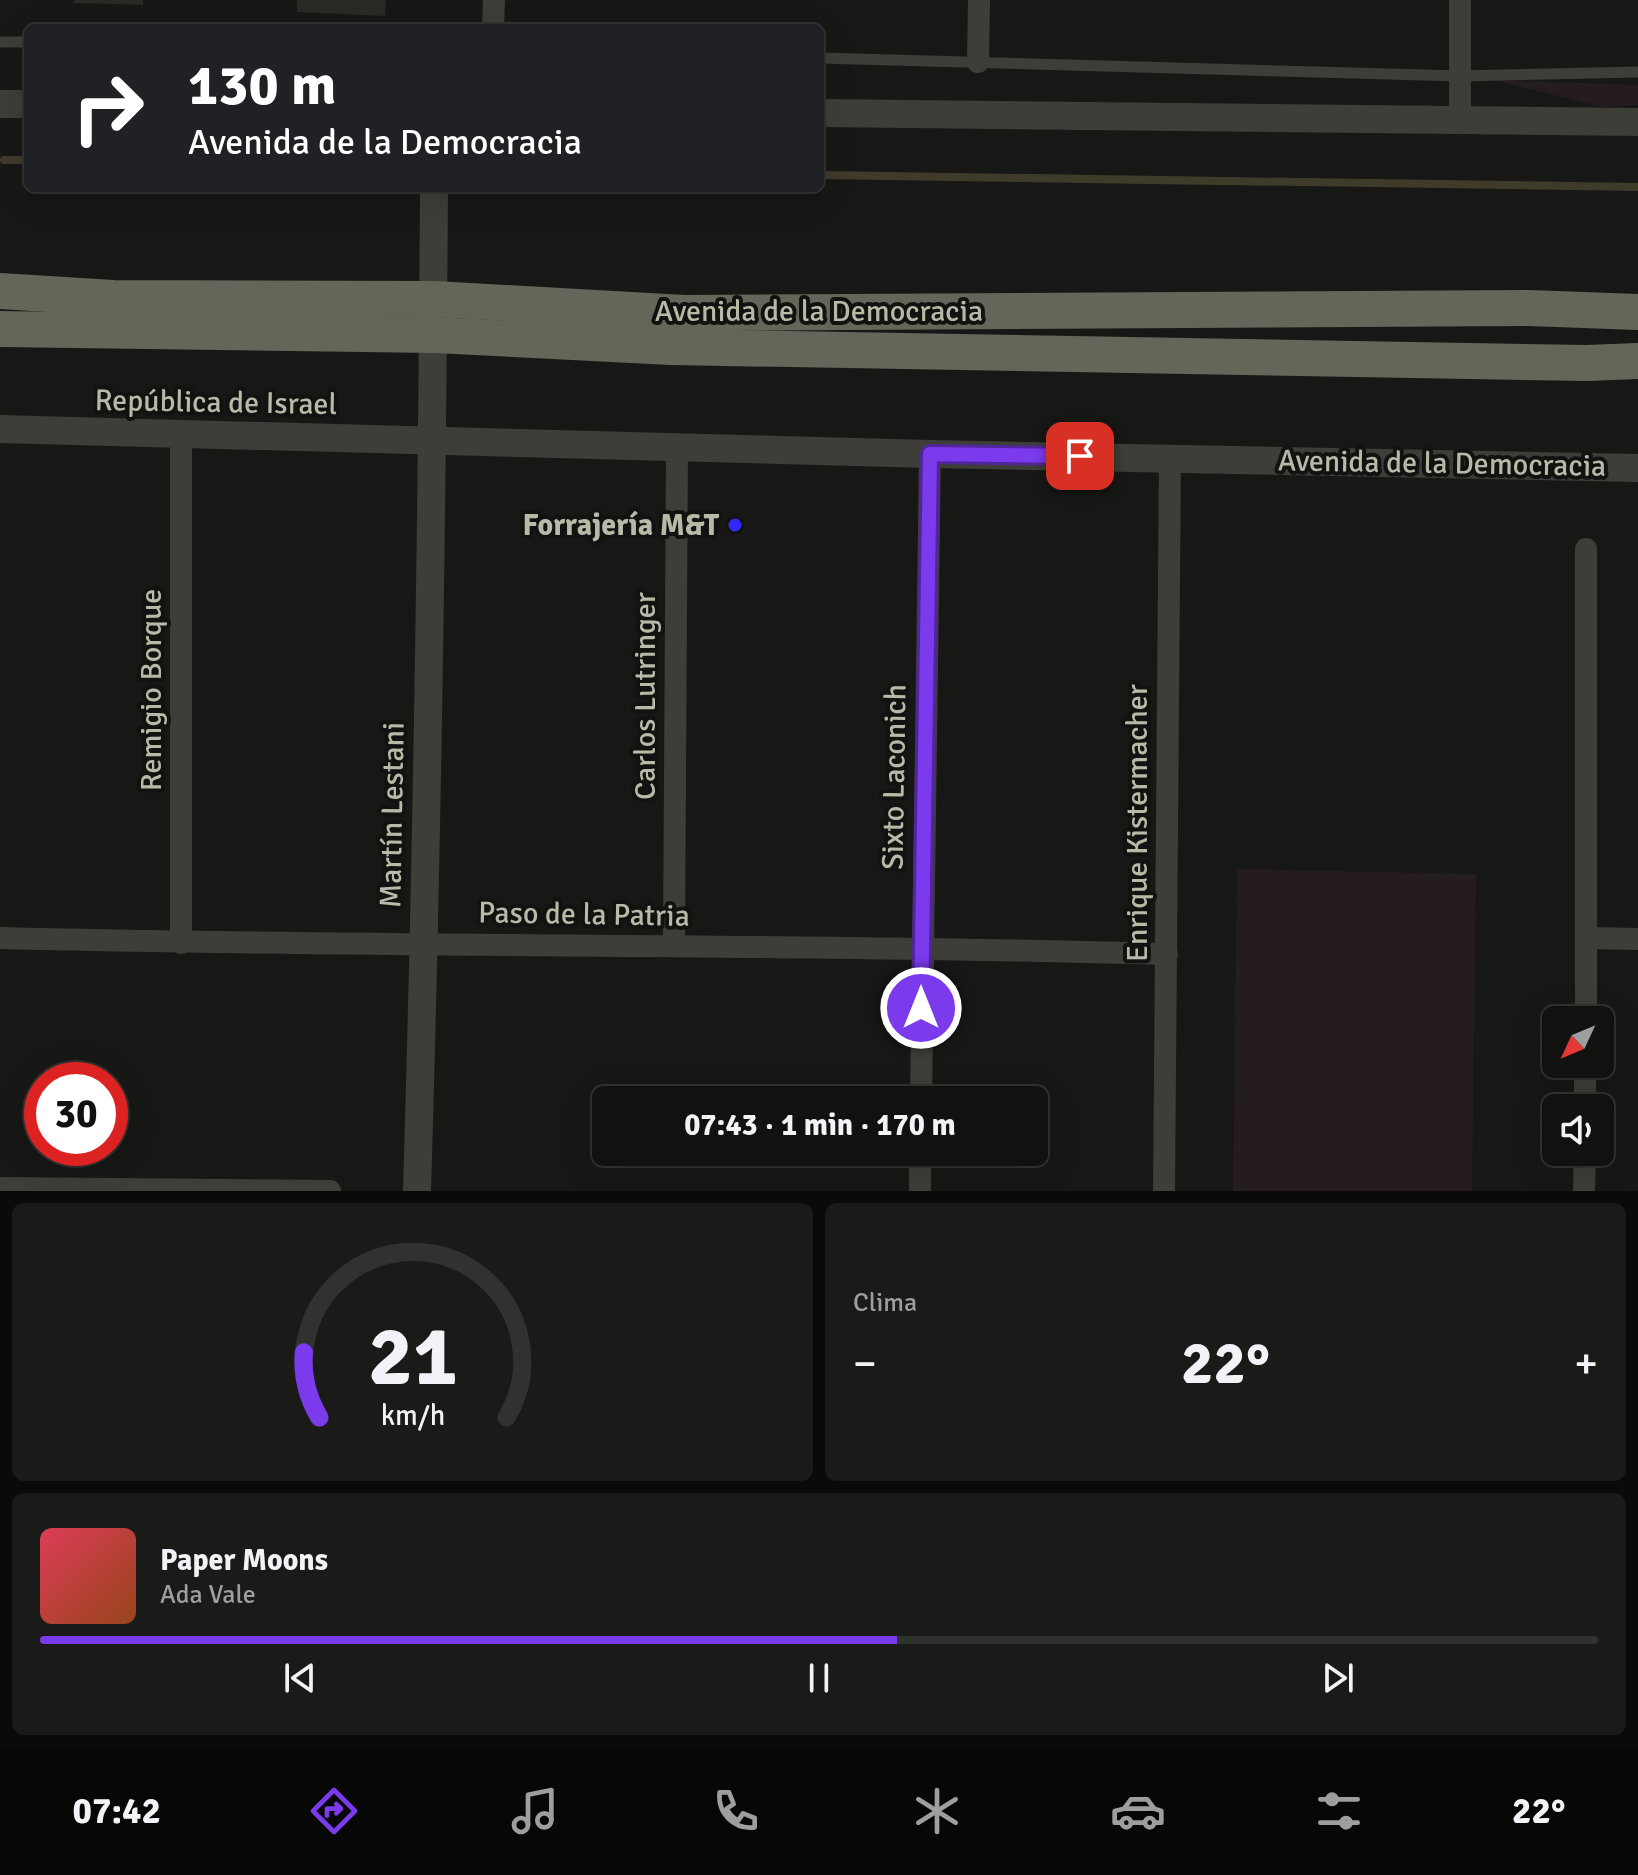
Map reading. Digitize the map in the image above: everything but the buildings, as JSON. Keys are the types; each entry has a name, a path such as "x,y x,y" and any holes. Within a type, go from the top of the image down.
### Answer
{"highway":[{"name":"Avenida de la Democracia","path":"0,291 113,298 434,299 684,313 1497,308 1638,312"},
{"name":"Avenida de la Democracia","path":"0,329 435,335 687,347 1555,363 1638,361"}],"street":[{"path":"493,24 494,0"},
{"path":"978,62 979,0"},
{"path":"1460,0 1460,120"},
{"path":"0,104 24,104"},
{"path":"824,113 1638,122"},
{"name":"Martín Lestani","path":"417,1191 424,942 430,440 435,335 434,192"},
{"name":"República de Israel","path":"0,429 430,440"},
{"name":"Remigio Borque","path":"181,436 181,943"},
{"name":"Avenida de la Democracia","path":"430,440 930,454 1170,456 1638,468"},
{"name":"Carlos Lutringer","path":"674,945 677,447"},
{"name":"Sixto Laconich","path":"921,1086 930,454"},
{"name":"Enrique Kistermacher","path":"1164,1191 1170,456"},
{"path":"1586,549 1586,1006"},
{"name":"Paso de la Patria","path":"0,938 181,943 922,947 1167,954"},
{"path":"1587,938 1638,939"},
{"path":"920,1166 920,1191"},
{"path":"1584,1191 1585,1166"},
{"path":"0,1188 330,1191"}],"lane":[{"path":"0,42 24,42"},
{"path":"824,58 1460,76 1638,72"}],"shaded area":[{"path":"1493,80 1638,85 1638,105 1602,107"},
{"path":"1237,869 1476,874 1472,1191 1233,1191"}],"waterway":[{"path":"4,160 24,160"},
{"path":"824,175 1638,187"}],"place":[{"name":"Forrajería M&T","path":"735,525"}],"route":[{"path":"921,1008 930,454 1080,456"}]}
